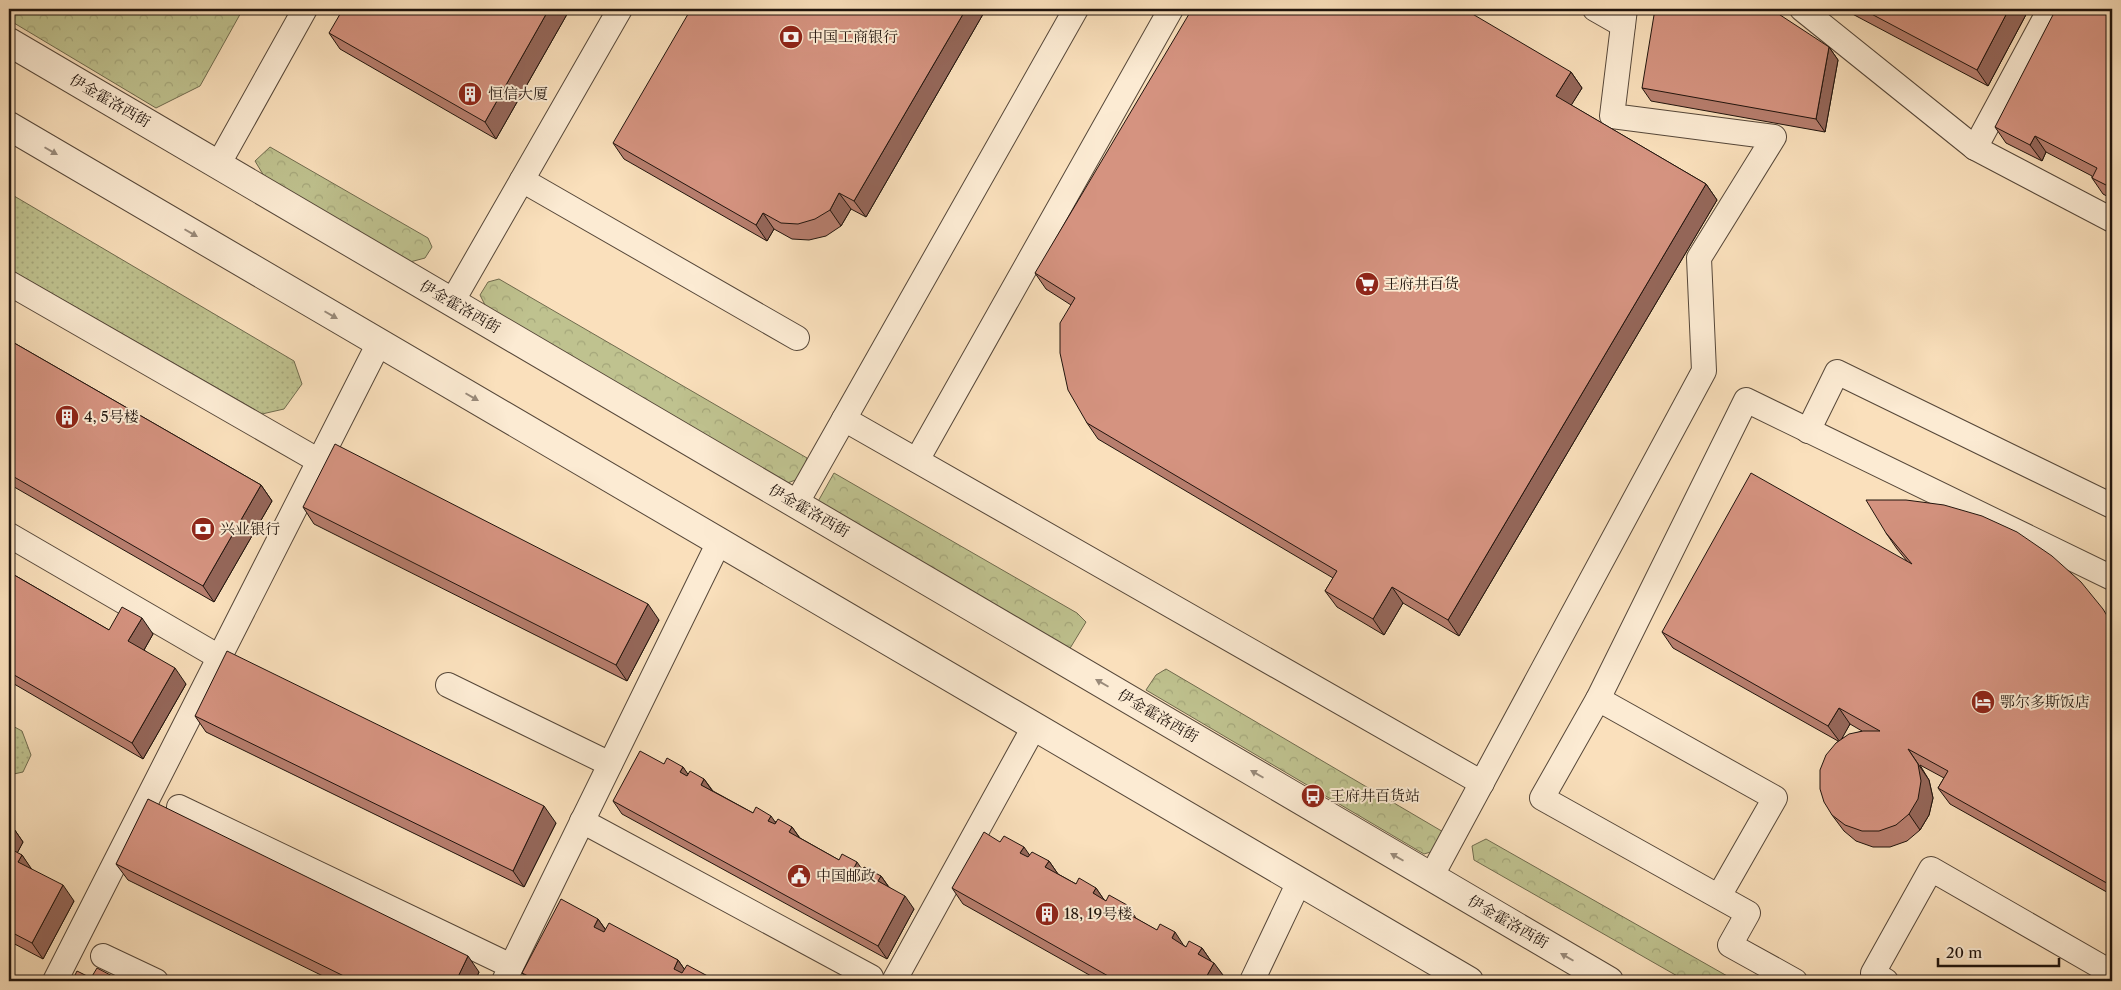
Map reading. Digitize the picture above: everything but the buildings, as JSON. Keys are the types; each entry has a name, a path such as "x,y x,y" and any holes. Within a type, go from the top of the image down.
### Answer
{"street":[{"name":"伊金霍洛西街","path":"9,42 1609,981"},
{"path":"9,126 1469,981"}],"lane":[{"path":"218,165 305,9"},
{"path":"452,302 620,9"},
{"path":"796,504 1076,9"},
{"path":"917,460 1171,9"},
{"path":"1431,877 1704,371 1699,258 1774,137 1612,116 1624,17 1595,9"},
{"path":"1802,9 1975,148 2112,220"},
{"path":"1975,148 2050,9"},
{"path":"522,180 797,338"},
{"path":"9,283 319,461"},
{"path":"55,981 379,343"},
{"path":"1808,431 1837,372 2112,506"},
{"path":"1795,981 1730,945 1748,913 1542,798 1598,699 1746,400 2112,578"},
{"path":"844,419 1482,783"},
{"path":"9,535 219,657"},
{"path":"179,807 508,974 719,542"},
{"path":"448,684 610,764"},
{"path":"1598,699 1775,798 1719,896"},
{"path":"894,981 1034,727"},
{"path":"582,821 872,980"},
{"path":"1876,979 1931,869 2112,973"},
{"path":"1252,981 1299,882"},
{"path":"104,956 156,981"}],"green space":[{"path":"9,9 243,9 200,86 156,108 9,20"},
{"path":"270,147 428,238 432,247 425,258 410,262 264,176 255,161"},
{"path":"9,193 294,361 302,384 284,409 262,414 9,269"},
{"path":"499,279 807,458 801,478 782,485 487,309 480,295 488,282"},
{"path":"834,473 1077,613 1086,622 1069,650 816,505"},
{"path":"1166,669 1445,833 1434,851 1424,854 1146,690 1156,675"},
{"path":"9,724 22,731 31,755 23,772 9,775"},
{"path":"1486,839 1736,981 1686,981 1474,860 1472,846"}],"place":[{"name":"中国工商银行","path":"791,37"},
{"name":"恒信大厦","path":"470,94"},
{"name":"王府井百货","path":"1367,284"},
{"name":"4, 5号楼","path":"67,417"},
{"name":"兴业银行","path":"203,529"},
{"name":"鄂尔多斯饭店","path":"1983,702"},
{"name":"王府井百货站","path":"1313,796"},
{"name":"中国邮政","path":"799,876"},
{"name":"18, 19号楼","path":"1047,914"}]}
